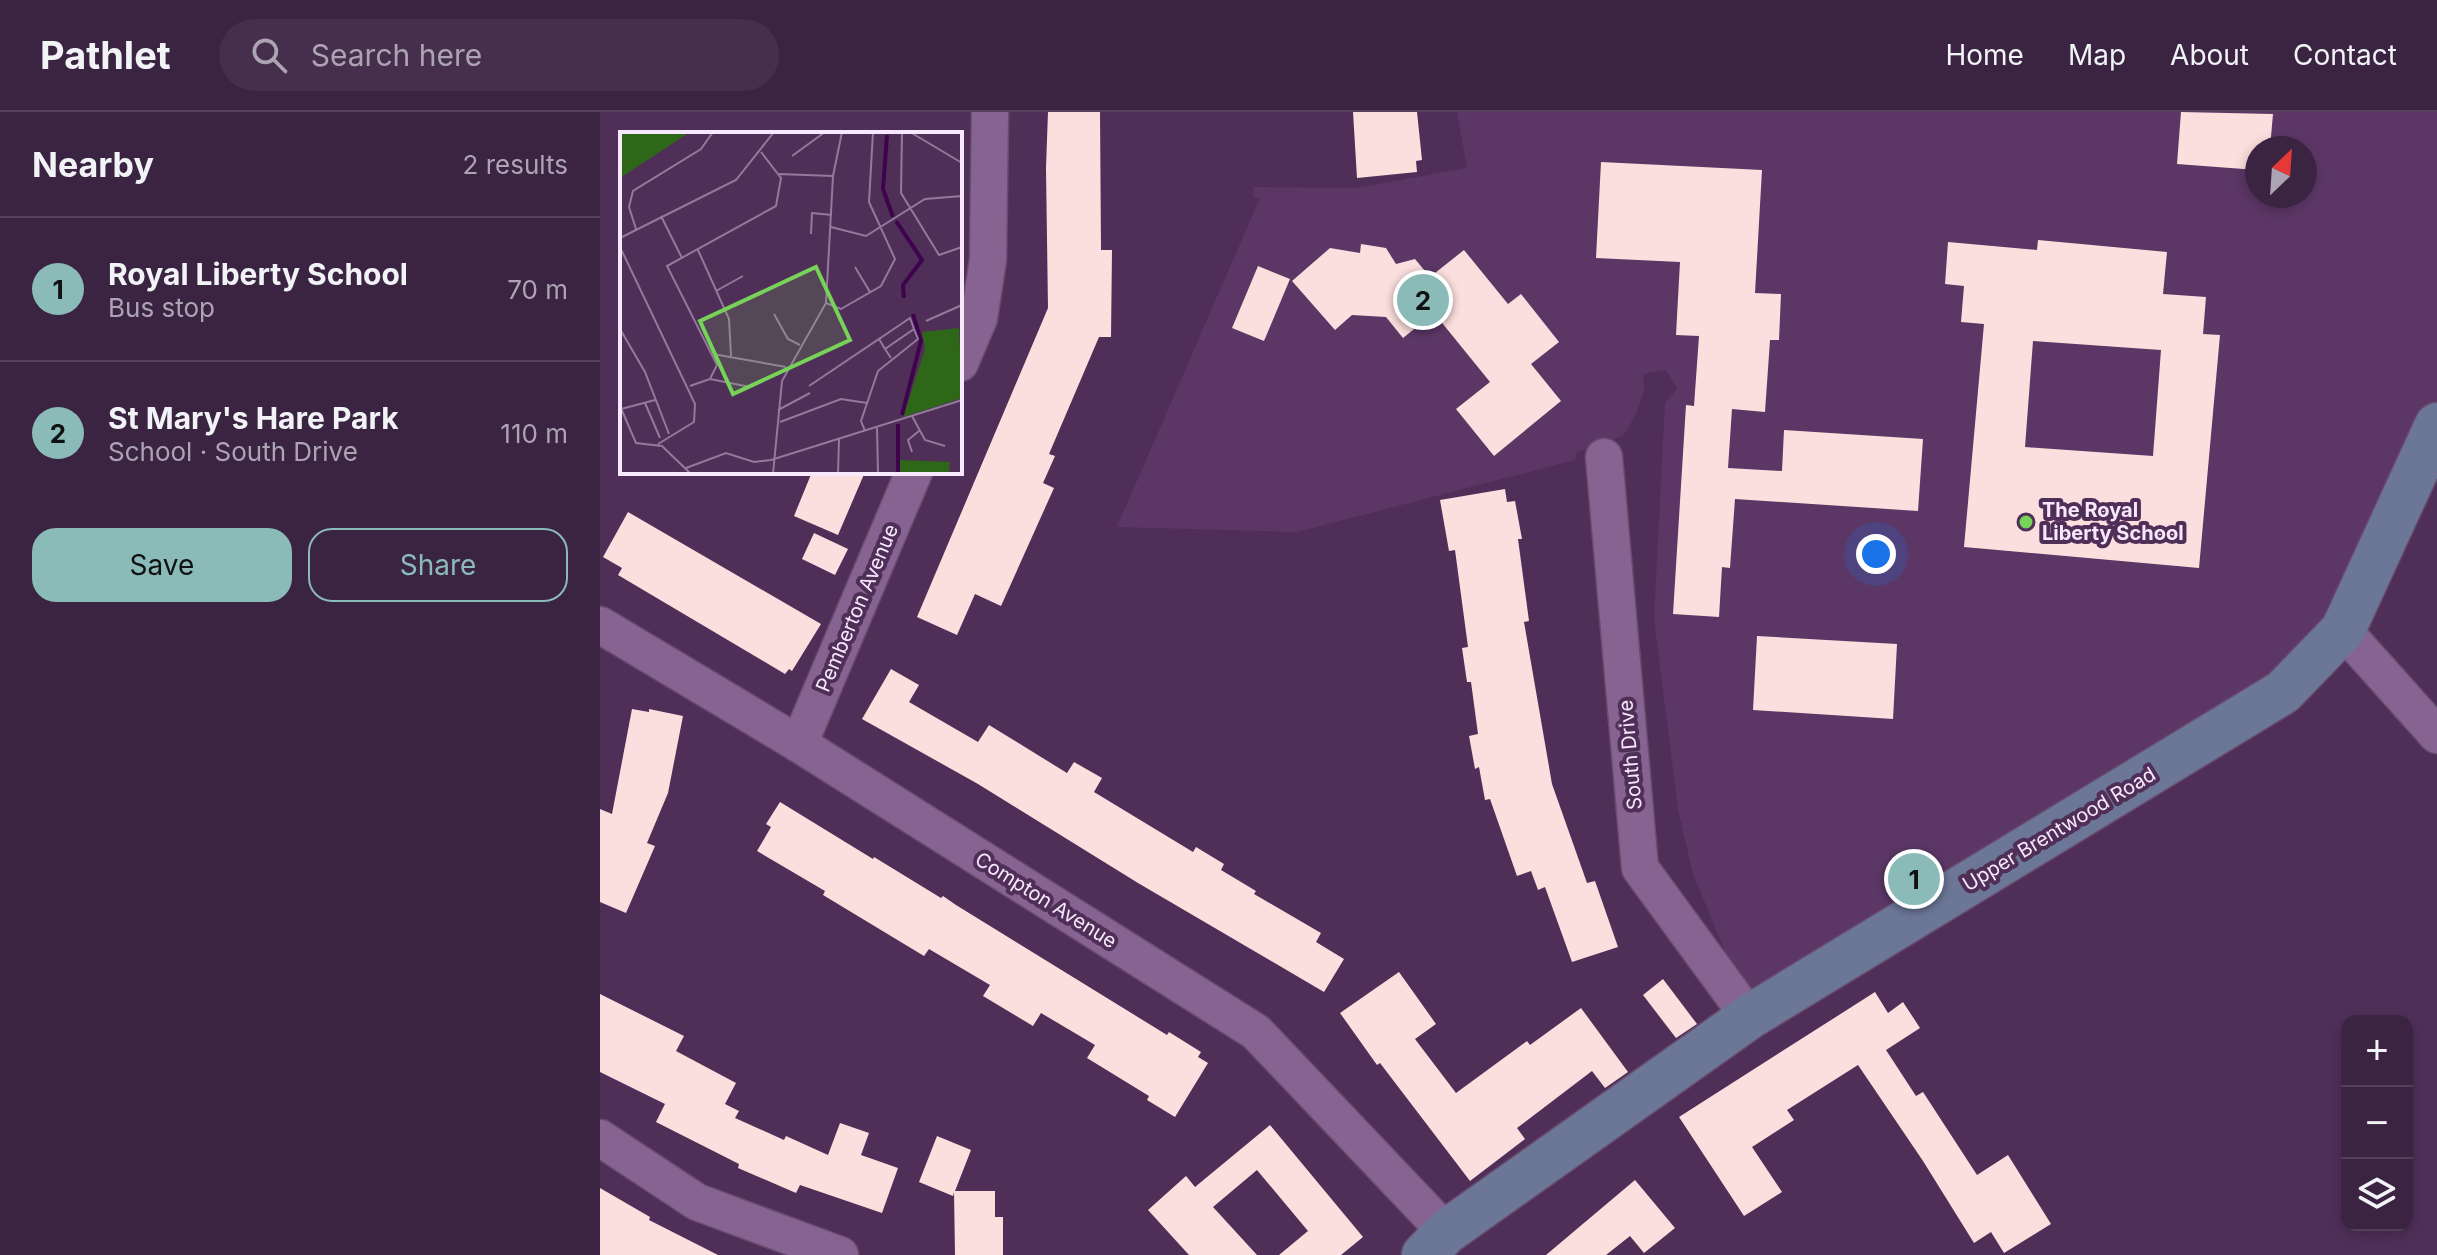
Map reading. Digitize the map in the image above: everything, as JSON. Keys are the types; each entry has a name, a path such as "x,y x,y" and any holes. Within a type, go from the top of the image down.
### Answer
{"street":[{"path":"962,358 979,318 988,260 990,112"},
{"name":"Upper Brentwood Road","path":"1435,1243 1749,1017 2283,692 2343,630 2437,425"},
{"name":"South Drive","path":"1604,457 1640,868 1749,1017"},
{"name":"Pemberton Avenue","path":"799,744 913,474"},
{"name":"Compton Avenue","path":"600,625 799,744 1256,1032 1435,1243"},
{"path":"2343,630 2437,735"},
{"path":"600,1138 697,1202 840,1255"}],"shaded area":[{"name":"The Royal Liberty School","path":"1457,112 2437,112 2437,425 2343,630 1749,1017 1693,874 1678,809 1654,619 1665,403 1677,389 1666,370 1643,374 1644,390 1636,414 1624,435 1577,452 1575,460 1297,532 1117,527 1260,198 1253,197 1253,187 1356,188 1467,168"}],"building":[{"path":"1048,112 1100,112 1101,250 1112,250 1111,337 1099,337 1049,454 1055,456 1043,483 1054,488 1001,606 975,594 957,635 917,617 1048,308"},
{"path":"1353,112 1417,112 1422,160 1416,161 1417,172 1357,178"},
{"path":"2181,112 2273,114 2271,136 2245,136 2245,169 2177,164"},
{"path":"1601,162 1762,170 1755,293 1781,294 1779,340 1770,340 1765,412 1732,409 1728,468 1782,471 1784,430 1923,439 1918,511 1735,499 1730,568 1722,567 1719,617 1673,614 1686,405 1694,406 1699,336 1676,335 1680,262 1596,258"},
{"path":"2038,240 2167,252 2163,294 2206,297 2203,334 2220,335 2199,568 1964,547 1984,324 1961,322 1964,286 1945,284 1948,242 2037,250","holes":["2033,341 2161,350 2153,456 2025,447"]},
{"path":"1361,244 1386,248 1396,264 1415,259 1430,277 1464,250 1508,304 1521,294 1559,342 1531,364 1561,401 1494,456 1456,409 1490,382 1434,313 1403,338 1386,317 1352,315 1335,330 1292,281 1330,248 1360,253"},
{"path":"1258,266 1290,279 1264,341 1232,328"},
{"path":"811,474 864,474 838,535 794,516"},
{"path":"1505,489 1507,502 1515,501 1522,539 1518,539 1529,621 1524,622 1552,784 1587,883 1595,881 1618,947 1572,962 1545,887 1538,890 1531,871 1517,876 1490,799 1485,800 1469,736 1478,734 1471,682 1467,682 1462,648 1468,647 1455,550 1449,551 1440,500"},
{"path":"628,512 821,624 792,671 789,669 785,674 618,575 622,568 603,557"},
{"path":"814,533 848,549 835,575 802,559"},
{"path":"1757,636 1897,644 1893,719 1753,710"},
{"path":"891,669 919,685 909,702 978,742 989,725 1067,773 1074,762 1102,778 1094,792 1193,852 1196,847 1224,864 1221,870 1256,891 1254,894 1321,933 1316,942 1344,959 1324,992 1138,883 978,784 862,719"},
{"path":"632,709 683,716 668,793 647,843 655,846 626,913 600,902 600,809 612,814"},
{"path":"780,802 873,859 941,898 943,896 1167,1035 1169,1032 1201,1052 1198,1057 1208,1063 1175,1117 1147,1100 1149,1096 1087,1058 1095,1045 1041,1013 1033,1026 983,996 990,985 929,949 924,956 757,851 771,827 766,824"},
{"path":"1399,972 1436,1024 1415,1039 1456,1093 1527,1041 1530,1045 1581,1008 1628,1072 1605,1088 1592,1071 1517,1128 1525,1139 1470,1181 1380,1063 1377,1065 1340,1013"},
{"path":"1663,979 1697,1024 1676,1038 1643,995"},
{"path":"1875,992 1888,1013 1903,1002 1920,1028 1886,1050 1916,1096 1923,1092 1977,1175 2008,1155 2051,1224 2004,1253 1991,1232 1974,1243 1858,1065 1787,1110 1794,1120 1752,1147 1782,1192 1744,1216 1679,1117"},
{"path":"600,994 684,1036 676,1051 736,1083 725,1104 739,1111 735,1118 828,1155 840,1123 869,1133 861,1155 898,1168 882,1213 800,1185 796,1193 738,1168 739,1164 656,1122 665,1104 600,1072"},
{"path":"1270,1125 1363,1237 1341,1255 1279,1255 1308,1231 1257,1170 1213,1207 1257,1255 1189,1255 1148,1210 1186,1176 1195,1187"},
{"path":"937,1136 971,1150 955,1191 995,1191 995,1217 1003,1217 1003,1255 955,1255 954,1192 953,1196 919,1182"},
{"path":"1635,1180 1675,1228 1644,1253 1630,1236 1606,1255 1546,1255"},
{"path":"600,1188 650,1217 649,1220 718,1255 600,1255"}],"place":[{"name":"St Mary's Hare Park","path":"1423,300"},
{"name":"The Royal Liberty School","path":"2026,522"},
{"name":"Royal Liberty School","path":"1914,879"}]}
